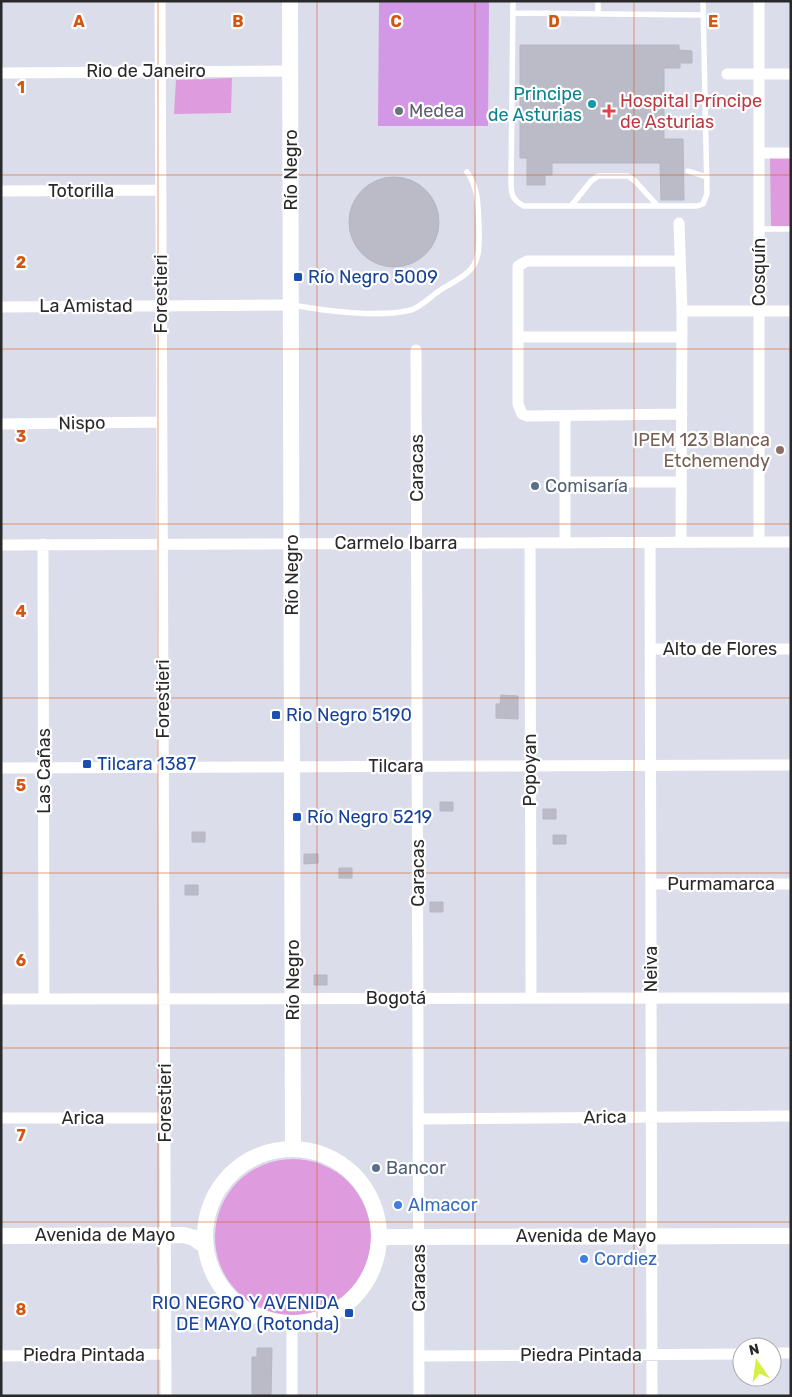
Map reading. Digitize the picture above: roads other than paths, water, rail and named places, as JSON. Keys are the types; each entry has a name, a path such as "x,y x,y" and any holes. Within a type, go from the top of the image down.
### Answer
{"main road":[{"name":"Río Negro","path":"290,1 293,1149"},
{"path":"293,1149 318,1153 339,1162 356,1176 369,1194 378,1215 380,1237 378,1256 372,1274 362,1290 348,1304 323,1318 292,1324 271,1321 249,1312 230,1298 216,1280 207,1258 205,1227 208,1211 218,1190 233,1173 251,1159 273,1151 293,1149"},
{"name":"Avenida de Mayo","path":"1,1236 184,1234 205,1246"},
{"name":"Avenida de Mayo","path":"380,1237 791,1236"}],"street":[{"name":"Forestieri","path":"160,1 166,1396"},
{"name":"Cosquín","path":"759,1 759,542"},
{"name":"Rio de Janeiro","path":"1,73 290,71"},
{"path":"726,74 791,74"},
{"path":"759,153 791,153"},
{"name":"Totorilla","path":"1,191 161,190"},
{"path":"679,223 682,311 681,542"},
{"path":"680,260 527,261 518,266 518,404 522,414 528,416 682,414"},
{"name":"La Amistad","path":"1,307 291,305"},
{"path":"682,311 791,311"},
{"path":"518,337 682,337"},
{"name":"Caracas","path":"416,350 419,1396"},
{"path":"565,416 565,543"},
{"name":"Nispo","path":"1,424 162,422"},
{"path":"565,482 680,482"},
{"name":"Neiva","path":"650,542 652,1396"},
{"name":"Carmelo Ibarra","path":"1,544 791,542"},
{"name":"Popoyan","path":"530,543 531,998"},
{"name":"Las Cañas","path":"43,544 44,998"},
{"name":"Alto de Flores","path":"650,649 791,649"},
{"name":"Tilcara","path":"1,768 791,765"},
{"name":"Purmamarca","path":"651,884 791,884"},
{"name":"Bogotá","path":"1,998 791,998"},
{"name":"Arica","path":"419,1119 791,1116"},
{"name":"Arica","path":"1,1118 166,1118"},
{"path":"292,1324 292,1396"},
{"name":"Piedra Pintada","path":"1,1356 166,1354"},
{"name":"Piedra Pintada","path":"420,1356 732,1354"}],"lane":[{"path":"513,1 510,181 512,197 524,206 697,206 703,204 707,194 703,1"},
{"path":"598,1 598,14"},
{"path":"513,13 703,15"},
{"path":"688,171 707,177"},
{"path":"291,305 343,312 388,313 412,310 435,293 462,278 476,265 480,248 478,199 474,182 467,172"},
{"path":"571,206 591,181 598,176 628,176 657,205"},
{"path":"759,229 791,229"}],"place":[{"name":"Principe de Asturias","path":"592,104"},
{"name":"Medea","path":"399,111"},
{"name":"Hospital Príncipe de Asturias","path":"609,111"},
{"name":"Río Negro 5009","path":"298,277"},
{"name":"IPEM 123 Blanca Etchemendy","path":"780,450"},
{"name":"Comisaría","path":"535,486"},
{"name":"Rio Negro 5190","path":"276,715"},
{"name":"Tilcara 1387","path":"87,764"},
{"name":"Río Negro 5219","path":"297,817"},
{"name":"Bancor","path":"376,1168"},
{"name":"Almacor","path":"398,1205"},
{"name":"Cordiez","path":"584,1259"},
{"name":"RIO NEGRO Y AVENIDA DE MAYO (Rotonda)","path":"349,1313"}]}
